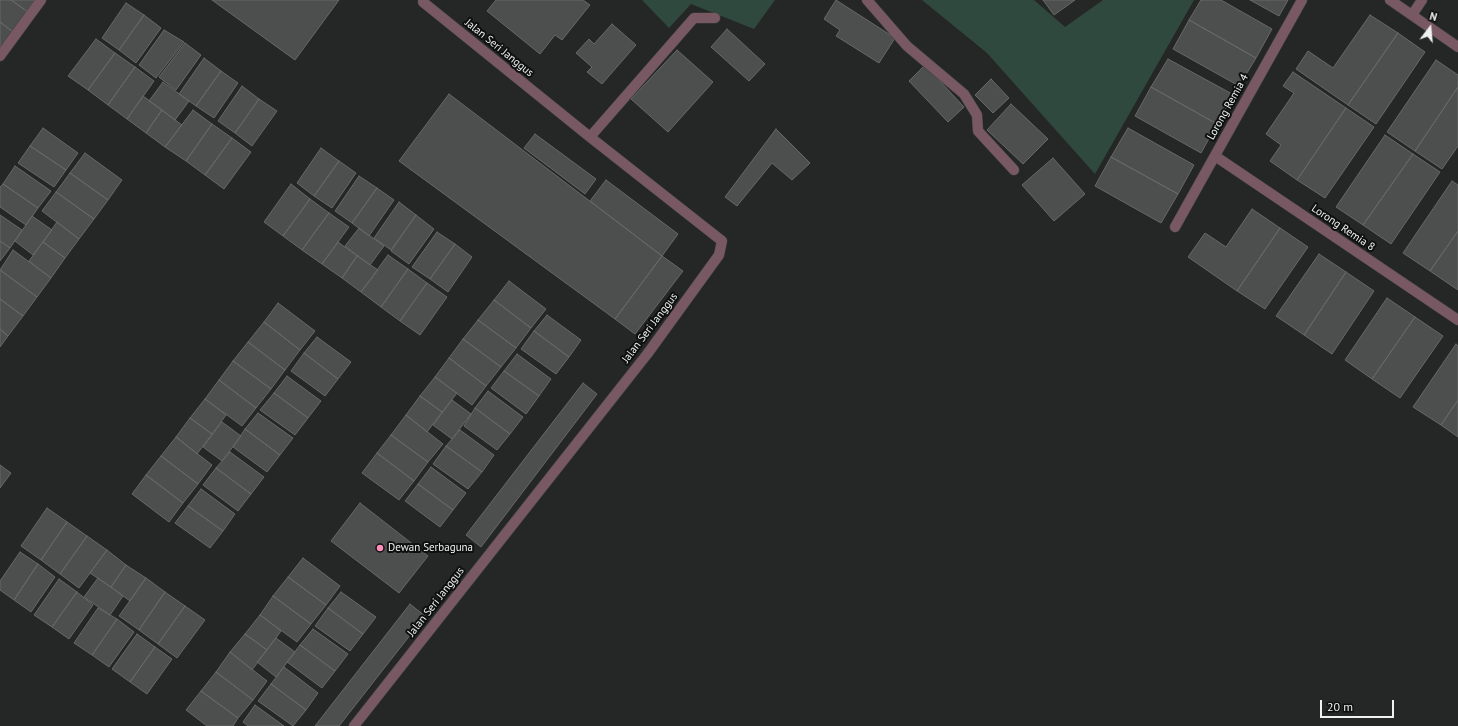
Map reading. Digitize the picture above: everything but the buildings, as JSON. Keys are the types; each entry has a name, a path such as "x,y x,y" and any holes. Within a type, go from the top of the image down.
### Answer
{"street":[{"path":"0,56 41,0"},
{"path":"867,0 906,46 964,94 977,115 978,131 1014,170"},
{"name":"Lorong Remia 4","path":"1175,227 1302,0"},
{"path":"1390,0 1458,47"},
{"path":"1412,15 1422,0"},
{"name":"Jalan Seri Janggus","path":"354,726 648,353 718,255 722,241 423,2"},
{"path":"590,137 694,18 715,18"},
{"name":"Lorong Remia 8","path":"1215,156 1458,320"}],"green space":[{"path":"642,0 775,0 754,29 691,4 669,28"},
{"path":"922,0 1034,0 1065,27 1103,0 1194,0 1095,174 987,53"}],"place":[{"name":"Dewan Serbaguna","path":"380,548"}]}
